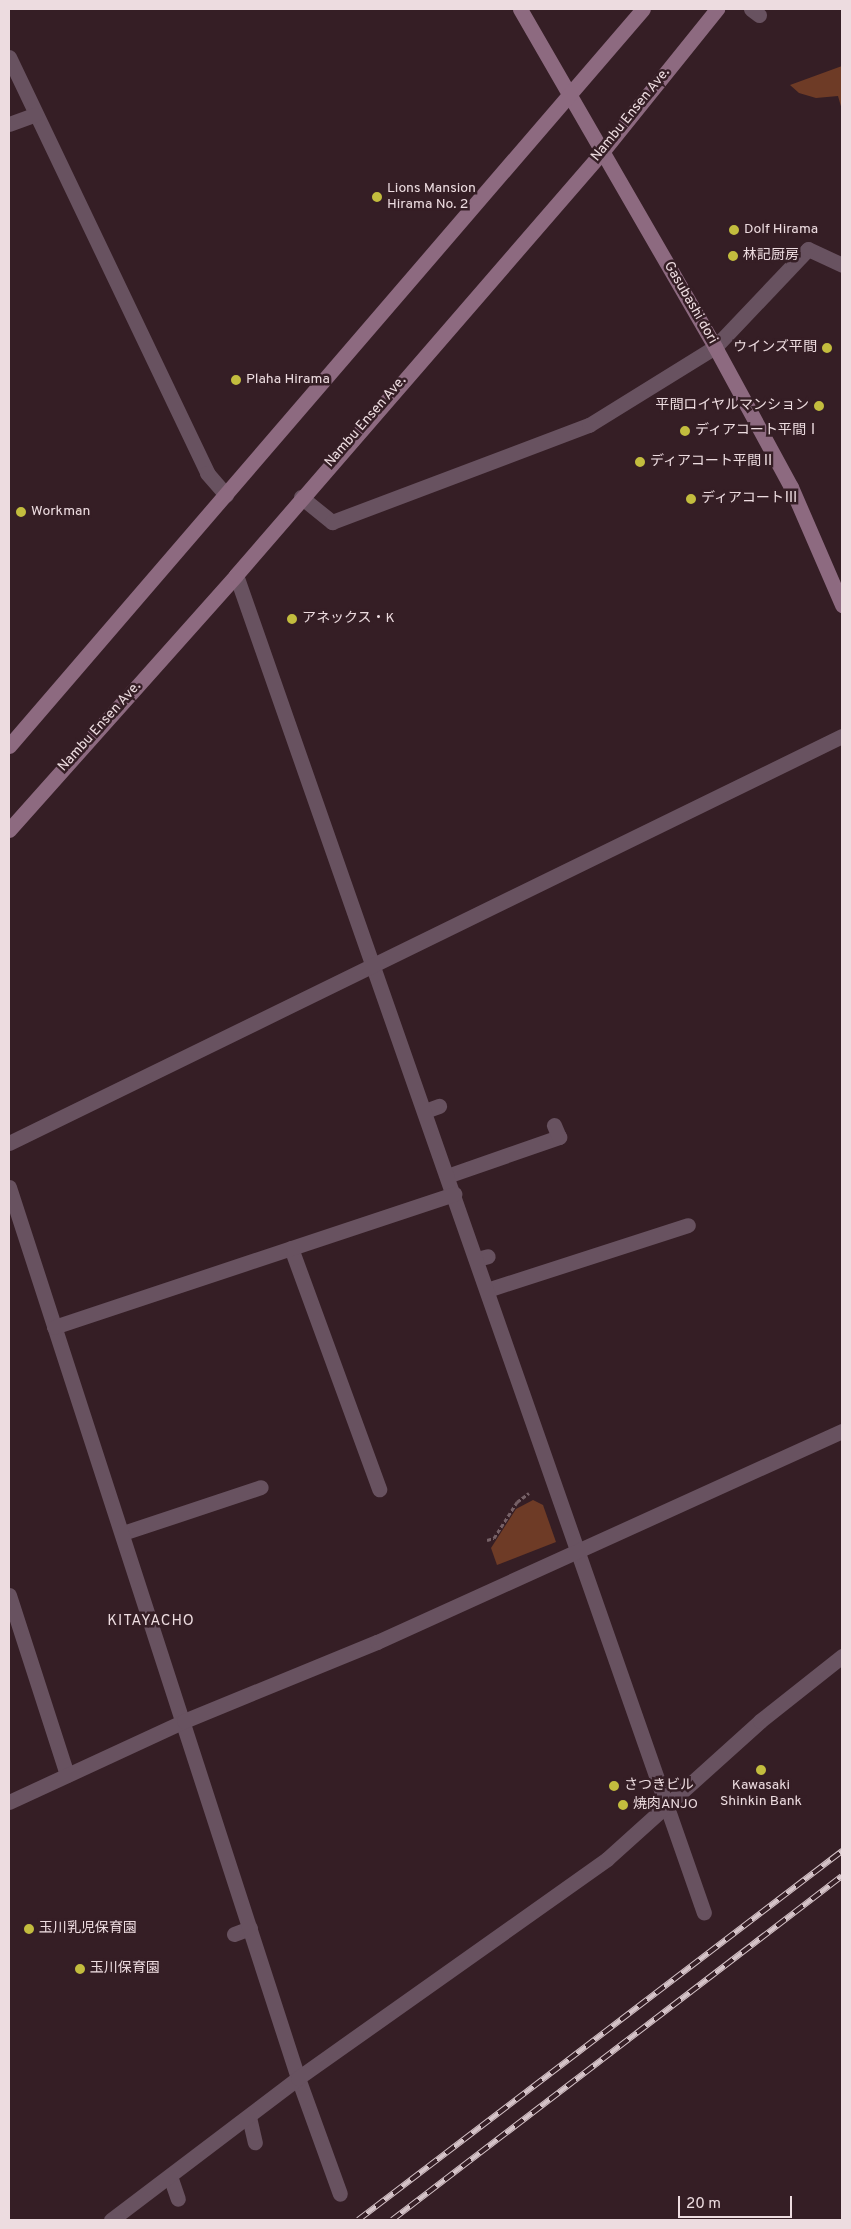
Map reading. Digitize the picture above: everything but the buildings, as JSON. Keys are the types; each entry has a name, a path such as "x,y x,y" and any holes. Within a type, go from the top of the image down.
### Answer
{"street":[{"name":"Gasubashi dori","path":"520,9 715,347 791,487 842,605"},
{"path":"9,746 570,98 643,9"},
{"name":"Nambu Ensen Ave.","path":"9,830 236,575 301,497 602,152 717,9"},
{"path":"9,57 34,115 207,473 226,495"},
{"path":"9,124 34,115"},
{"path":"301,497 332,522 471,463 589,425 715,347 808,249 842,265"},
{"path":"236,575 374,966 432,1109 447,1176 482,1258 488,1290 668,1804 704,1913"},
{"path":"9,1143 842,736"},
{"path":"447,1176 559,1137 554,1125"},
{"path":"9,1187 184,1721 298,2078 341,2183"},
{"path":"54,1327 454,1194"},
{"path":"488,1290 688,1225"},
{"path":"290,1248 379,1489"},
{"path":"9,1802 184,1721 377,1642 842,1430"},
{"path":"123,1533 261,1487"},
{"path":"9,1595 67,1775"},
{"path":"111,2220 249,2118 298,2078 607,1859 760,1721 842,1656"},
{"path":"234,1934 250,1928"},
{"path":"249,2118 255,2142"},
{"path":"170,2176 178,2200"}],"path":[{"path":"486,1540 494,1538 517,1502 555,1482"}],"shaded area":[{"path":"842,66 842,110 838,96 816,98 799,93 790,85"},
{"path":"533,1500 543,1505 556,1542 497,1565 491,1548 516,1509"}],"railway":[{"path":"358,2220 842,1851"},
{"path":"392,2220 842,1876"}],"place":[{"name":"Lions Mansion Hirama No. 2","path":"377,197"},
{"name":"Dolf Hirama","path":"734,230"},
{"name":"林記厨房","path":"733,256"},
{"name":"ウインズ平間","path":"827,348"},
{"name":"Plaha Hirama","path":"236,380"},
{"name":"平間ロイヤルマンション","path":"819,406"},
{"name":"ディアコート平間Ⅰ","path":"685,431"},
{"name":"ディアコート平間Ⅱ","path":"640,462"},
{"name":"ディアコートⅢ","path":"691,499"},
{"name":"Workman","path":"21,512"},
{"name":"アネックス・K","path":"292,619"},
{"name":"Kawasaki Shinkin Bank","path":"761,1770"},
{"name":"さつきビル","path":"614,1786"},
{"name":"焼肉ANJO","path":"623,1805"},
{"name":"玉川乳児保育園","path":"29,1929"},
{"name":"玉川保育園","path":"80,1969"}],"district":[{"name":"KITAYACHO","path":"151,1622"}]}
